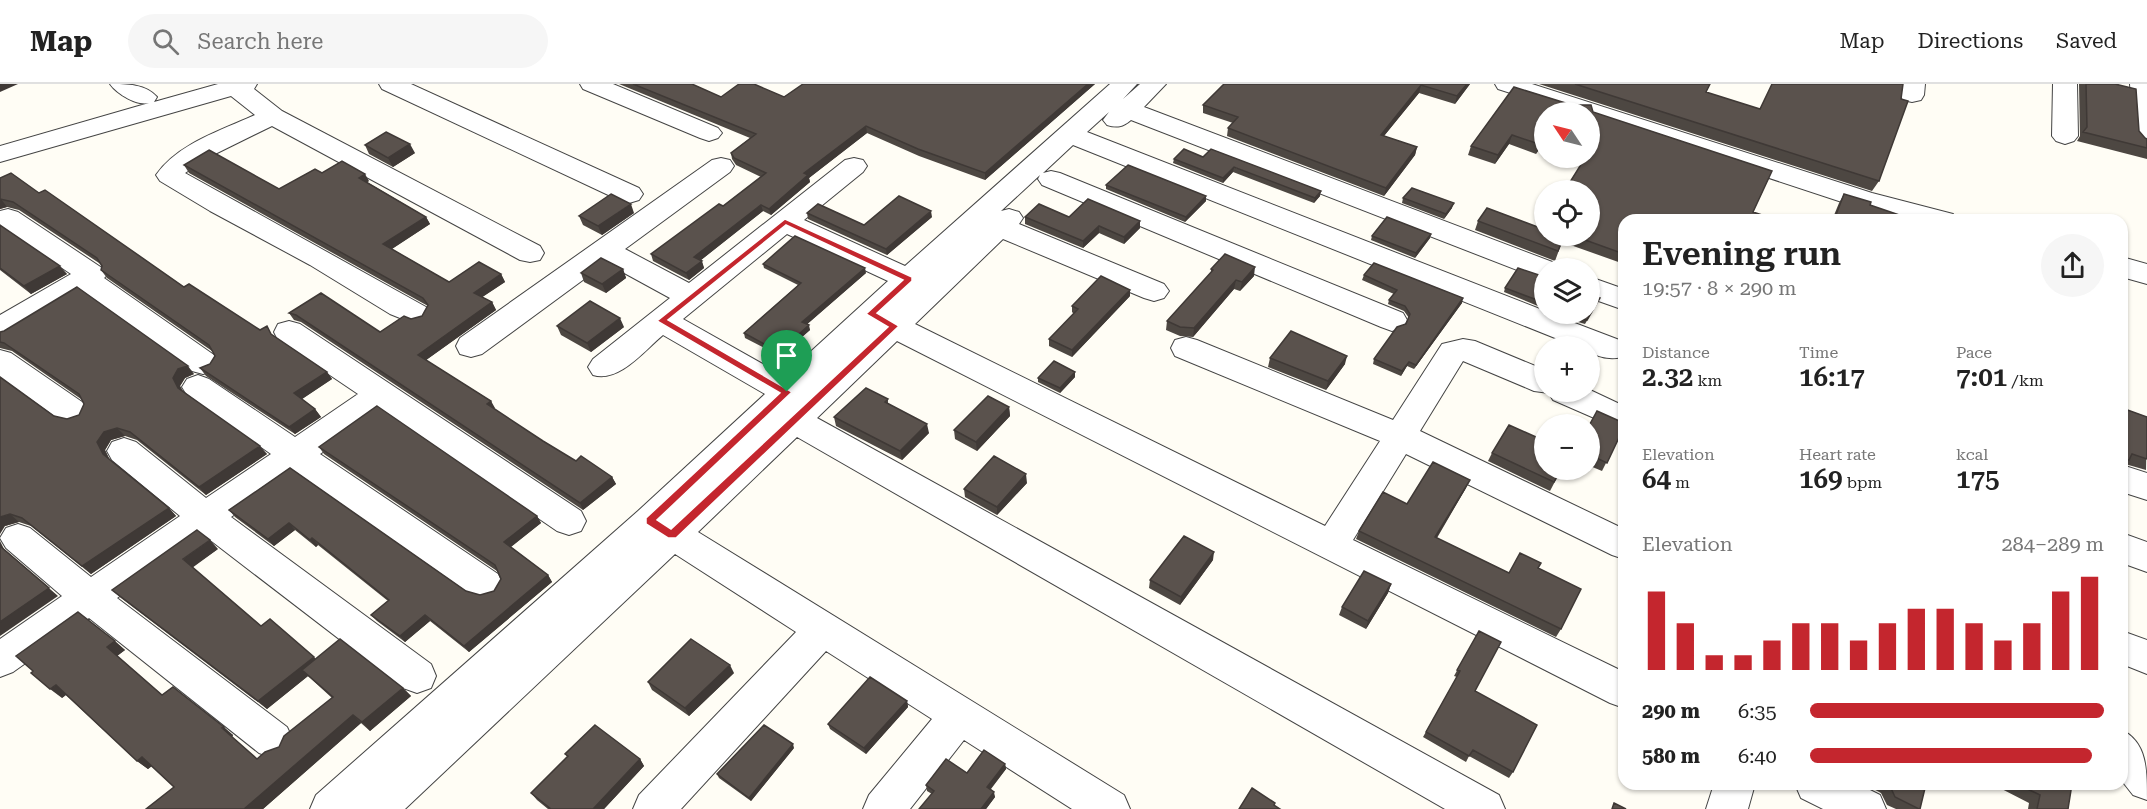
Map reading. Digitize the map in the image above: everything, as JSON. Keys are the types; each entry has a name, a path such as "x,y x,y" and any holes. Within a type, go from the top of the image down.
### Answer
{"street":[{"path":"122,84 146,97"},
{"path":"0,138 193,84"},
{"path":"391,84 629,194"},
{"path":"592,84 709,133"},
{"path":"882,320 909,279 1081,138 1119,98 1154,84"},
{"path":"1507,84 1864,200 1919,214"},
{"path":"2065,84 2065,136"},
{"path":"0,154 240,85 273,116 530,253"},
{"path":"2138,89 2147,139"},
{"path":"1119,98 1534,266"},
{"path":"273,116 195,155 174,168 168,176 198,195 308,252 340,273 414,314"},
{"path":"375,809 784,406 882,320 1000,227 1051,179 1081,138"},
{"path":"1081,138 1611,348"},
{"path":"471,346 721,166"},
{"path":"603,368 854,166"},
{"path":"1051,179 1392,320"},
{"path":"0,328 92,275 8,218"},
{"path":"785,222 909,279"},
{"path":"1000,227 1154,291"},
{"path":"604,250 691,297"},
{"path":"2128,269 2147,274"},
{"path":"85,279 294,455 485,585"},
{"path":"1600,291 1618,298"},
{"path":"882,320 1618,688"},
{"path":"662,321 784,406 1468,805"},
{"path":"289,332 569,521"},
{"path":"1186,348 1400,436 1618,542"},
{"path":"1331,546 1453,352 1463,350 1475,352 1534,378"},
{"path":"0,360 74,413"},
{"path":"0,660 382,394"},
{"path":"1586,402 1618,416"},
{"path":"124,451 205,517 417,676"},
{"path":"2128,480 2147,488"},
{"path":"661,528 820,630 1109,809"},
{"path":"331,809 661,528"},
{"path":"18,538 89,597 273,740"},
{"path":"2128,549 2147,557"},
{"path":"654,809 820,630"},
{"path":"2128,649 2147,657"},
{"path":"884,809 959,716"},
{"path":"2128,756 2147,781"},
{"path":"1727,809 1734,790"},
{"path":"1827,790 1865,809"}],"building":[{"path":"633,84 692,84 721,97 739,84 754,84 784,97 803,84 1088,84 985,173 918,149 866,126 804,173 808,175 769,209 761,205 694,257 702,261 686,273 651,254 719,204 723,206 766,173 734,158 731,153 756,134"},
{"path":"1224,84 1467,84 1457,96 1421,85 1381,135 1417,147 1386,188 1228,128 1238,117 1203,105"},
{"path":"1575,84 1710,84 1706,92 1760,109 1772,84 1903,84 1901,99 1908,101 1879,181"},
{"path":"2086,84 2115,84 2136,89 2139,131 2147,139 2147,148 2083,132 2087,127"},
{"path":"1514,87 1562,102 1534,102 1534,142 1512,135 1498,155 1471,146"},
{"path":"1600,114 1772,171 1753,212 1759,214 1618,214 1618,252 1600,245 1600,180 1571,180 1579,168 1600,168"},
{"path":"386,132 410,144 388,158 365,145"},
{"path":"1184,149 1203,157 1211,149 1321,191 1315,198 1234,167 1223,178 1174,159"},
{"path":"209,150 279,189 315,169 322,173 342,161 365,174 359,178 426,217 383,244 449,282 479,262 501,274 474,293 492,302 418,355 491,401 487,404 543,441 576,461 581,456 612,477 580,503 296,315 289,313 321,293 380,332 404,316 411,319 422,316 428,305 423,298 184,165"},
{"path":"1128,165 1206,196 1186,217 1106,185"},
{"path":"11,173 39,193 45,190 184,287 189,284 260,330 267,326 271,334 327,372 294,393 315,409 289,427 200,368 210,364 215,356 209,345 101,270 102,266 97,258 13,202 0,199 0,178"},
{"path":"1412,188 1454,203 1446,214 1403,198"},
{"path":"611,194 631,204 598,226 579,216"},
{"path":"1844,194 1871,202 1870,205 1896,214 1836,214"},
{"path":"899,196 931,211 886,249 807,213 818,204 864,225"},
{"path":"1088,199 1140,221 1124,237 1099,226 1083,241 1025,217 1039,204 1069,217"},
{"path":"1487,208 1534,226 1534,242 1478,221"},
{"path":"1387,217 1431,234 1416,253 1372,236"},
{"path":"0,225 60,266 24,286 0,268"},
{"path":"795,236 865,268 802,322 809,325 779,352 744,333 801,283 763,264"},
{"path":"1545,246 1560,246 1558,251"},
{"path":"1225,254 1255,267 1242,282 1236,280 1194,328 1180,327 1167,321 1213,270 1211,269"},
{"path":"601,258 623,269 602,284 581,273"},
{"path":"1374,263 1463,298 1416,365 1409,362 1402,371 1374,359 1397,327 1406,324 1410,314 1405,306 1389,300 1397,290 1364,275"},
{"path":"1518,268 1534,273 1534,299 1505,288"},
{"path":"1101,276 1130,290 1072,350 1049,339 1078,309 1072,306"},
{"path":"77,287 188,366 178,369 173,378 178,388 260,446 199,487 130,432 117,428 104,432 97,442 103,454 169,508 82,566 22,518 10,514 0,517 0,377 54,416 67,419 79,415 84,404 79,394 0,342 0,332"},
{"path":"590,301 620,318 587,343 557,326"},
{"path":"1291,331 1347,356 1328,381 1270,358"},
{"path":"1054,361 1075,372 1060,388 1038,378"},
{"path":"866,388 888,399 885,402 927,424 900,451 834,417"},
{"path":"988,396 1009,407 976,442 954,430"},
{"path":"377,406 537,516 504,542 548,575 464,646 425,615 400,636 371,615 389,600 312,538 310,540 289,523 268,539 229,510 290,468 466,591 480,595 494,591 501,579 495,565 319,447"},
{"path":"2128,410 2147,417 2147,459 2132,454 2129,460"},
{"path":"1597,411 1618,420 1618,440 1607,463 1600,460 1600,414 1595,414"},
{"path":"1509,425 1534,436 1534,473 1492,453"},
{"path":"994,456 1026,474 997,507 964,489"},
{"path":"1433,462 1470,480 1435,537 1509,573 1520,553 1541,563 1538,568 1581,589 1561,629 1359,531 1383,492 1407,504"},
{"path":"197,530 210,540 183,559 261,626 270,619 314,657 258,701 112,590"},
{"path":"1184,536 1214,552 1181,597 1150,580"},
{"path":"0,546 49,588 0,622"},
{"path":"1364,571 1391,584 1368,621 1342,607"},
{"path":"78,612 115,641 107,647 162,695 173,687 224,727 222,728 257,759 265,752 279,747 284,736 333,697 302,670 340,639 403,688 362,722 353,715 244,809 146,809 174,787 142,757 137,761 56,685 50,689 16,656"},
{"path":"1479,631 1501,642 1475,691 1537,725 1513,772 1473,750 1469,756 1426,732"},
{"path":"691,639 730,665 685,708 648,682"},
{"path":"870,677 907,701 864,748 828,724"},
{"path":"595,725 640,759 593,809 551,809 531,793 568,756 565,754"},
{"path":"764,725 793,744 749,798 717,774"},
{"path":"984,750 1005,764 987,787 994,792 981,809 919,809 934,791 926,785 946,759 967,773"},
{"path":"1252,788 1275,803 1274,805 1280,809 1239,809"},
{"path":"1892,790 1925,790 1920,809 1895,797"},
{"path":"2030,790 2071,790 2068,809 2037,809 2040,795"},
{"path":"1614,803 1626,809 1612,809"}],"route":[{"path":"785,222 909,279 870,314 894,326 672,535 650,521 787,392 662,321 785,222"}]}
